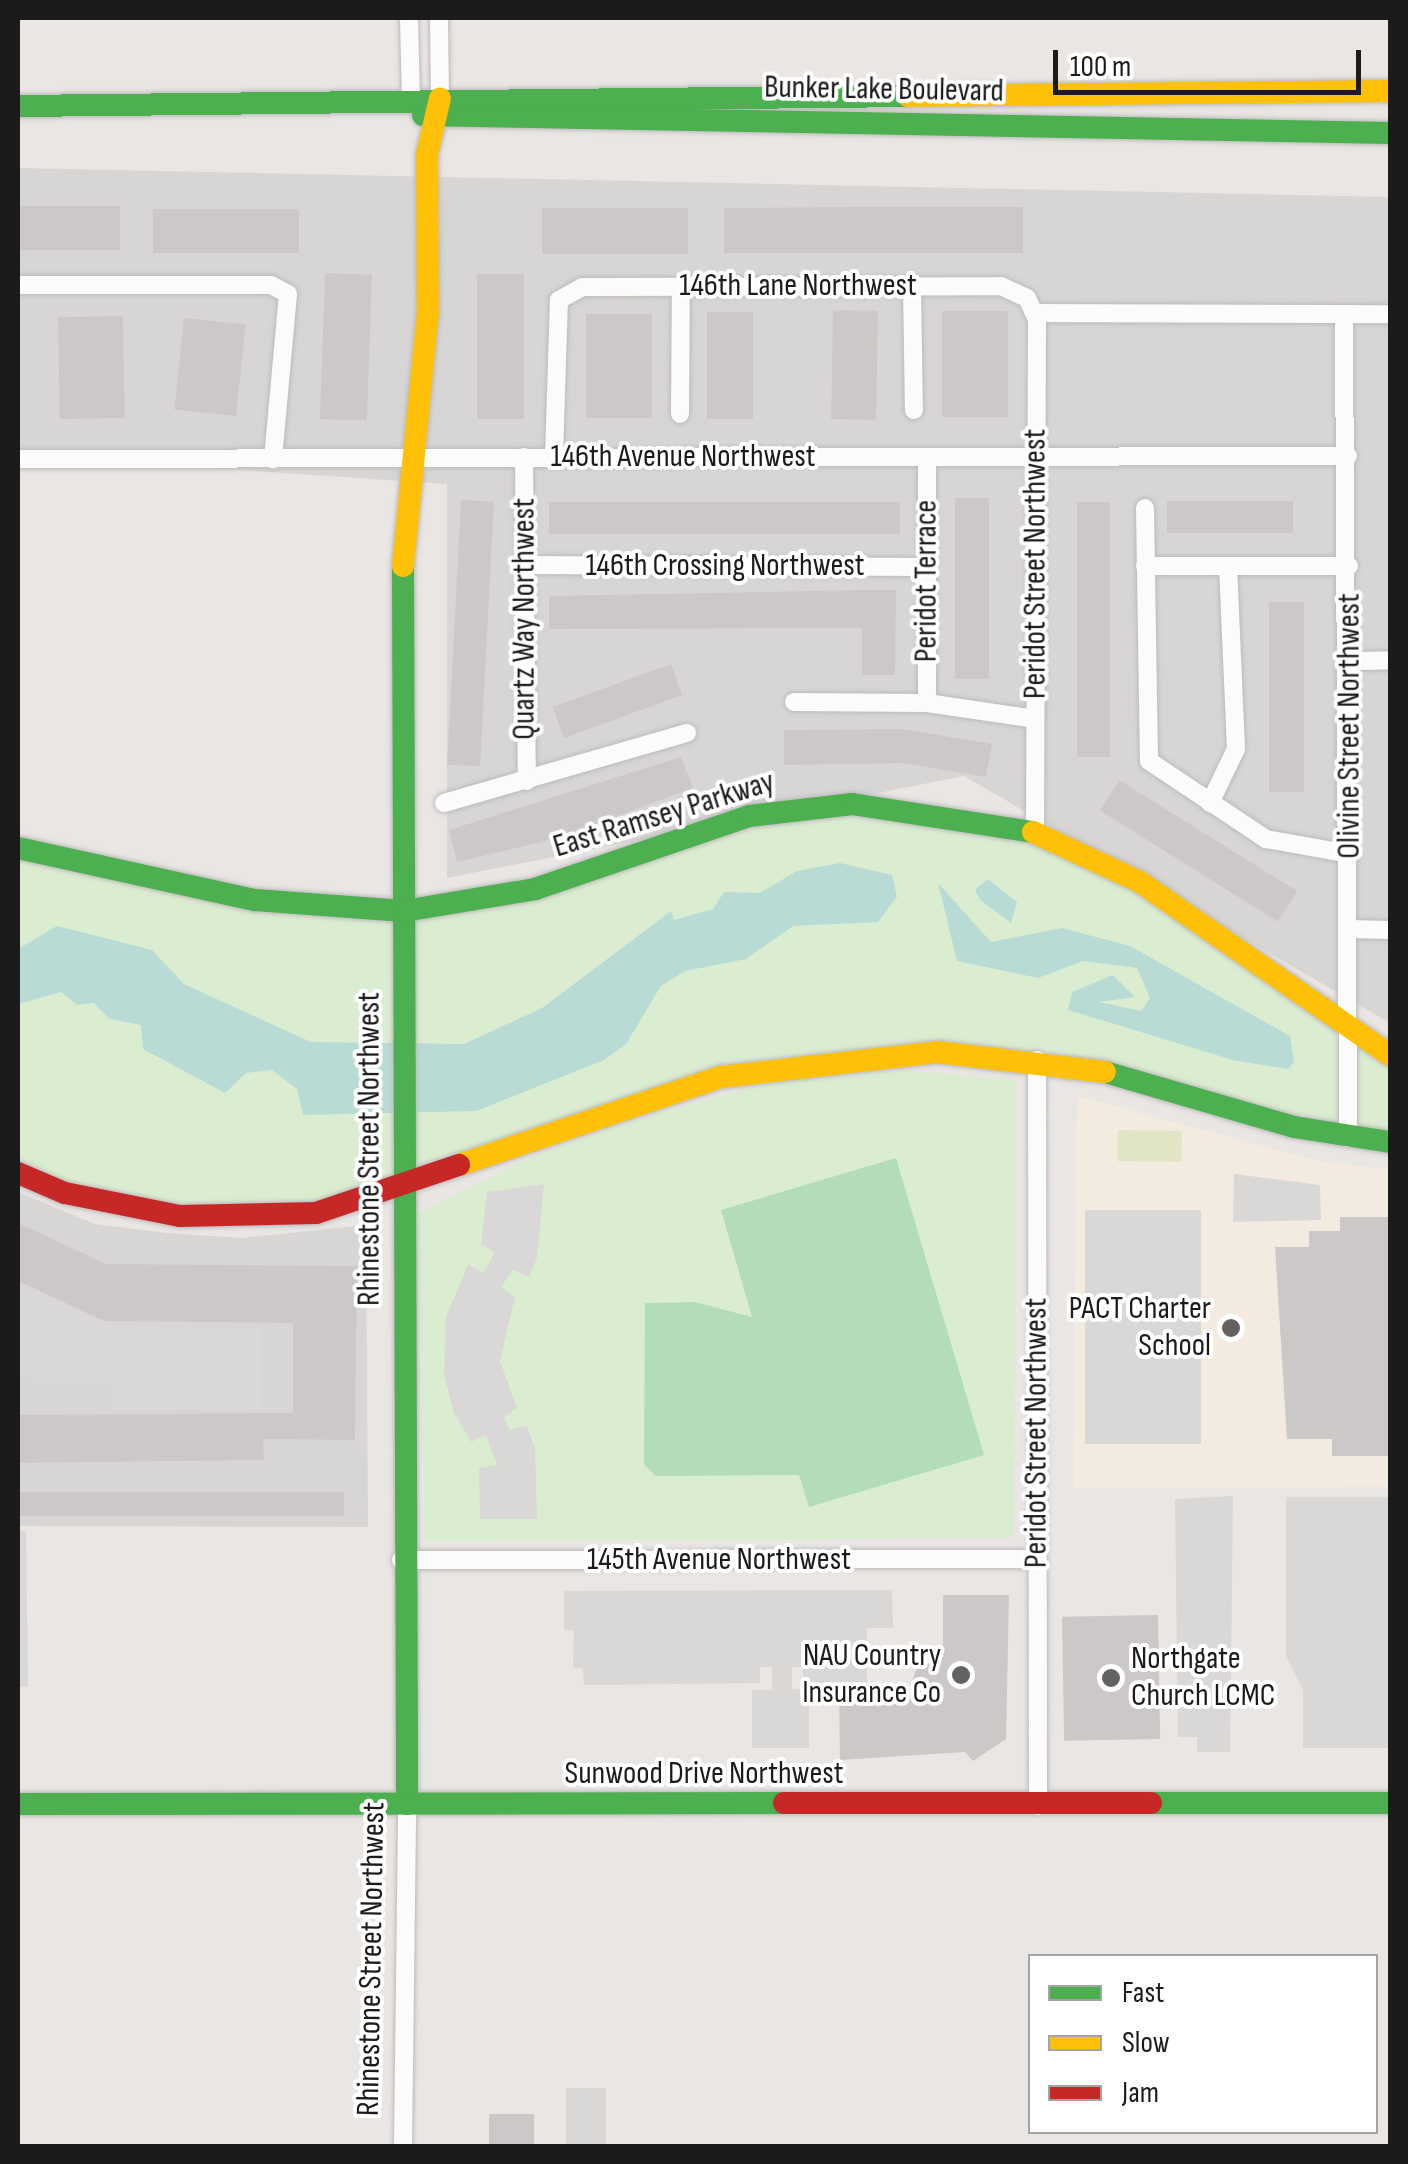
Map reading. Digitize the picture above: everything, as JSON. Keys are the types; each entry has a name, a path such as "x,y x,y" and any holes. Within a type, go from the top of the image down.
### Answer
{"street":[{"name":"Rhinestone Street Northwest","path":"409,18 411,107 427,154"},
{"name":"Rhinestone Street Northwest","path":"403,2146 406,1804 401,1560 401,585 428,313 427,154 440,108 438,18"},
{"name":"Bunker Lake Boulevard","path":"440,108 1390,91"},
{"name":"Bunker Lake Boulevard","path":"18,106 378,106 1390,133"},
{"path":"18,285 272,284 294,306 273,459"},
{"path":"680,414 681,286"},
{"name":"146th Lane Northwest","path":"566,292 681,286 1001,286 1032,305 1390,314"},
{"path":"912,286 914,410"},
{"name":"Quartz Way Northwest","path":"554,457 558,316 566,292"},
{"name":"Peridot Street Northwest","path":"1032,305 1037,459 1034,833"},
{"name":"Olivine Street Northwest","path":"1344,314 1351,661 1348,1138"},
{"name":"146th Avenue Northwest","path":"18,459 1348,456"},
{"name":"Quartz Way Northwest","path":"524,457 527,781"},
{"name":"Peridot Terrace","path":"927,458 928,703"},
{"path":"1145,508 1149,761 1293,850 1350,854"},
{"name":"146th Crossing Northwest","path":"525,565 926,567"},
{"path":"1145,566 1350,566"},
{"path":"1210,802 1236,749 1228,566"},
{"path":"1351,661 1390,660"},
{"path":"794,702 928,703 1035,718"},
{"path":"444,803 687,733"},
{"name":"East Ramsey Parkway","path":"18,848 256,900 404,911 536,889 798,807 899,805 1034,833 1188,908 1390,1055"},
{"path":"1350,929 1390,930"},
{"path":"18,1173 65,1194 196,1217 316,1213 776,1064 937,1052 1037,1060 1348,1138 1390,1142"},
{"name":"Peridot Street Northwest","path":"1037,1060 1038,1806"},
{"name":"145th Avenue Northwest","path":"401,1560 1036,1559"},
{"name":"Sunwood Drive Northwest","path":"18,1804 1390,1803"}],"shaded area":[{"path":"18,168 1390,197 1390,1023 964,776 447,878 447,484 18,455"},
{"name":"PACT Charter School","path":"1077,1096 1322,1162 1390,1169 1390,1487 1073,1488"},
{"path":"1234,1174 1320,1185 1321,1220 1233,1222"},
{"path":"544,1184 537,1258 529,1277 513,1270 501,1287 515,1297 500,1361 517,1408 504,1418 510,1430 527,1425 535,1449 537,1519 480,1519 479,1468 497,1465 486,1435 471,1442 454,1413 444,1375 446,1317 468,1264 483,1273 495,1252 481,1245 487,1192"},
{"path":"18,1192 95,1224 167,1233 242,1238 366,1225 368,1527 18,1526"},
{"path":"1085,1210 1201,1210 1201,1444 1085,1444"},
{"path":"18,1282 123,1330 261,1328 261,1410 112,1410 110,1384 38,1383 18,1373"},
{"path":"1233,1496 1230,1752 1197,1752 1197,1737 1178,1737 1175,1499"},
{"path":"1286,1497 1390,1497 1390,1748 1303,1748 1303,1690 1286,1656"},
{"path":"18,1531 26,1531 28,1687 18,1687"},
{"path":"892,1590 893,1628 867,1628 867,1683 803,1683 803,1667 792,1667 792,1689 809,1689 809,1748 752,1748 752,1690 772,1690 772,1667 760,1667 760,1683 584,1685 583,1669 573,1667 574,1630 564,1630 564,1591"},
{"path":"566,2088 606,2088 606,2146 566,2146"}],"green space":[{"path":"812,816 895,816 1021,838 1114,879 1390,1062 1390,1131 897,1046 775,1059 336,1200 231,1210 96,1193 18,1162 18,859 252,911 366,921"},
{"path":"901,1070 1016,1080 1014,1538 425,1541 418,1213 533,1156 649,1116 765,1084"},
{"path":"1118,1130 1182,1131 1181,1162 1117,1161"},
{"path":"896,1158 984,1455 809,1507 799,1475 656,1476 644,1464 645,1303 695,1302 752,1317 721,1210"}],"water":[{"path":"840,863 892,875 897,897 878,922 793,926 746,959 685,971 661,986 626,1044 604,1060 476,1111 303,1115 297,1089 272,1070 246,1073 225,1093 143,1049 141,1025 110,1019 94,1003 77,1005 61,992 18,1004 18,949 57,926 152,950 184,984 311,1042 464,1044 542,1008 671,911 674,920 713,909 724,892 760,893 797,871"},
{"path":"988,879 1017,902 1011,923 980,900 975,890"},
{"path":"938,883 991,942 1062,928 1130,946 1290,1036 1294,1062 1288,1069 1233,1060 1068,1010 1072,992 1113,975 1135,997 1099,1002 1141,1011 1150,998 1137,968 1083,961 1038,978 957,961"}],"building":[{"path":"18,206 120,206 120,250 18,250"},
{"path":"1023,207 1023,253 724,253 724,208"},
{"path":"542,208 688,208 688,254 542,254"},
{"path":"153,209 299,209 299,253 153,253"},
{"path":"325,273 372,275 367,421 320,419"},
{"path":"477,274 524,274 524,419 477,419"},
{"path":"833,310 878,311 876,420 831,419"},
{"path":"942,311 1008,311 1008,417 942,417"},
{"path":"707,312 753,312 753,419 707,419"},
{"path":"586,314 652,314 652,418 586,418"},
{"path":"123,316 125,418 60,419 58,317"},
{"path":"184,318 246,324 236,416 174,409"},
{"path":"955,498 989,498 989,679 955,679"},
{"path":"461,500 494,502 480,766 447,765"},
{"path":"1167,501 1293,501 1293,533 1167,533"},
{"path":"549,502 900,502 900,534 549,534"},
{"path":"1077,502 1110,502 1110,757 1077,757"},
{"path":"896,590 895,675 862,675 862,628 549,629 549,596"},
{"path":"1269,602 1304,602 1304,792 1269,792"},
{"path":"671,664 682,695 564,738 553,707"},
{"path":"903,729 992,744 986,777 904,763 784,765 784,730"},
{"path":"681,757 693,788 558,838 457,862 449,830"},
{"path":"1119,780 1297,891 1278,922 1100,811"},
{"path":"1340,1217 1390,1217 1390,1456 1332,1456 1332,1439 1287,1439 1275,1247 1309,1247 1309,1231 1340,1231"},
{"path":"18,1223 106,1264 357,1266 355,1440 263,1439 264,1460 18,1463 18,1415 293,1413 293,1323 104,1321 18,1281"},
{"path":"18,1492 344,1492 344,1516 18,1516"},
{"name":"NAU Country Insurance Co","path":"943,1595 1009,1595 1006,1739 973,1761 965,1752 840,1760 839,1693 908,1694 916,1670 943,1657"},
{"name":"Northgate Church LCMC","path":"1158,1615 1160,1739 1064,1741 1062,1617"},
{"path":"489,2114 534,2114 534,2146 489,2146"}],"traffic: fast":[{"path":"18,106 908,96"},
{"path":"423,115 1390,133"},
{"path":"403,566 407,1804"},
{"path":"18,848 255,900 404,911 535,889 749,816 852,804 1033,832"},
{"path":"1105,1072 1294,1127 1390,1142"},
{"path":"18,1804 784,1803"},
{"path":"1151,1803 1390,1803"}],"traffic: slow":[{"path":"908,96 1390,91"},
{"path":"403,566 428,313 427,154 440,98"},
{"path":"1033,832 1140,882 1390,1055"},
{"path":"459,1165 721,1077 937,1052 1105,1072"}],"traffic: jam":[{"path":"18,1173 65,1193 180,1216 316,1213 459,1165"},
{"path":"784,1803 1151,1803"}],"place":[{"name":"PACT Charter School","path":"1231,1328"},
{"name":"NAU Country Insurance Co","path":"961,1675"},
{"name":"Northgate Church LCMC","path":"1111,1678"}]}
